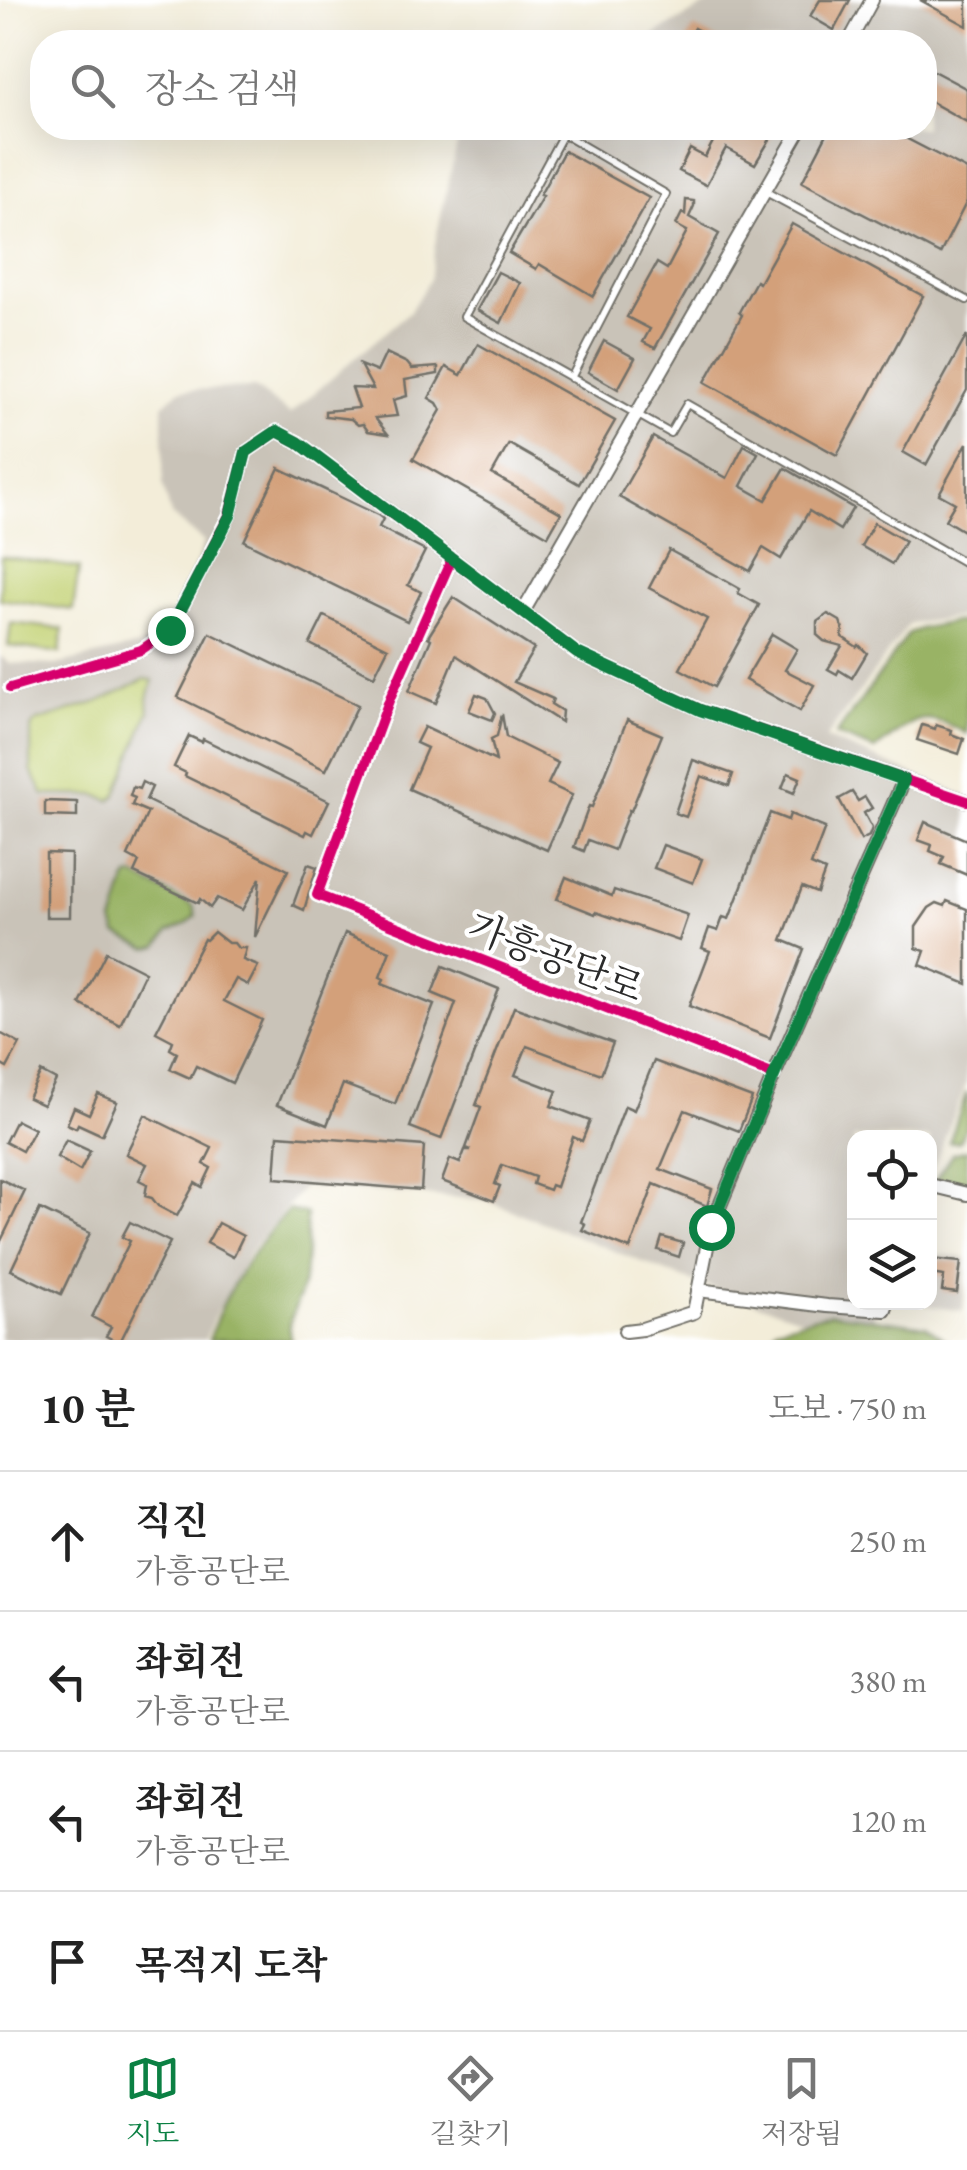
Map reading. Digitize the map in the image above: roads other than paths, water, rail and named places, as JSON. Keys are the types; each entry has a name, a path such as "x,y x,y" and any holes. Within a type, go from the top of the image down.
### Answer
{"street":[{"path":"855,30 872,0"},
{"path":"523,612 794,140"},
{"path":"10,688 141,650 170,630 230,516 246,452 277,431 298,442 577,653 700,710 967,802"},
{"name":"가흥공단로","path":"452,558 390,698 316,895 774,1076"},
{"path":"626,1331 694,1312 711,1227 904,780"},
{"path":"937,1187 967,1194"},
{"path":"698,1290 847,1307"}],"lane":[{"path":"560,140 464,317 670,434 687,404 967,564"},
{"path":"571,378 666,194 573,140"},
{"path":"764,191 967,300"}]}
